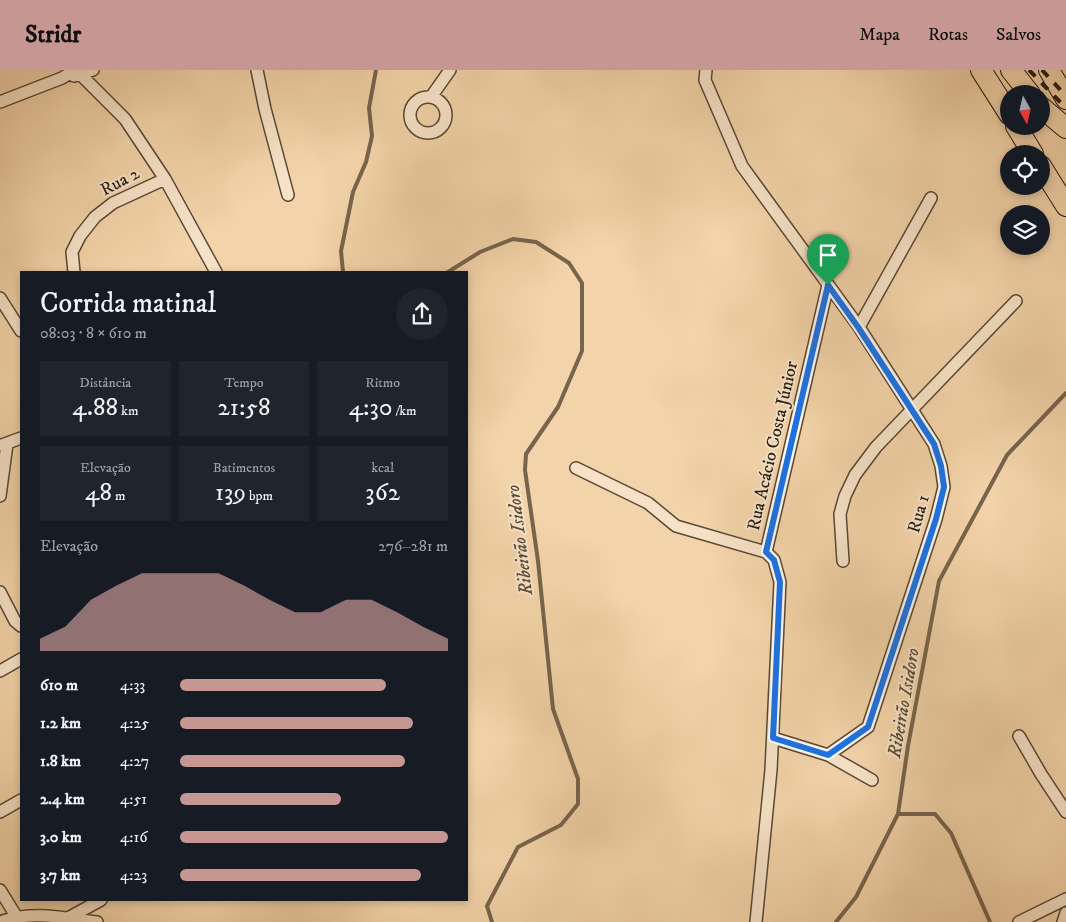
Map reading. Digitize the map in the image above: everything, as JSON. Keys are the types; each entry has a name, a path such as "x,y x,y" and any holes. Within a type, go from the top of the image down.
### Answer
{"highway":[{"path":"982,70 1000,100"},
{"path":"1011,70 1023,85"},
{"path":"1049,70 1066,99"},
{"path":"1058,70 1066,76"},
{"path":"1050,115 1066,128"},
{"path":"1050,180 1066,206"}],"street":[{"path":"0,102 78,72 93,70"},
{"path":"257,70 265,109 288,195"},
{"path":"431,97 450,70"},
{"path":"706,70 705,80 742,166 828,285"},
{"path":"974,70 994,90"},
{"path":"78,72 125,119 165,179 215,271"},
{"name":"Rua 2","path":"74,271 72,252 80,236 95,217 113,203 165,179"},
{"path":"858,327 931,198"},
{"name":"Rua 1","path":"828,285 858,327 934,444 941,466 944,487 936,519 868,727 828,755"},
{"name":"Rua Acácio Costa Júnior","path":"756,922 773,738 780,582 774,560 766,552 828,285"},
{"path":"0,298 20,329"},
{"path":"843,561 840,514 845,496 856,475 876,447 1016,301"},
{"path":"0,496 4,445 20,438"},
{"path":"576,468 648,503 676,526 766,552"},
{"path":"0,592 15,621 20,625"},
{"path":"0,672 20,660"},
{"path":"1019,736 1040,774 1066,812"},
{"path":"773,738 828,755 872,780"},
{"path":"0,812 20,801"},
{"path":"0,890 16,916"},
{"path":"1019,922 1066,899"},
{"path":"68,918 99,901"},
{"path":"1063,922 1066,913"},
{"path":"0,922 16,916 68,918 97,922"}],"waterway":[{"name":"Ribeirão Isidoro","path":"343,271 341,251 353,192 366,162 372,136 369,108 376,70"},
{"name":"Ribeirão Isidoro","path":"450,271 480,252 513,239 536,242 569,263 582,283 582,351 558,407 526,454 525,470 538,561 553,709 578,779 578,804 561,825 518,847 487,906 492,922"},
{"name":"Ribeirão Isidoro","path":"836,922 856,897 898,814 908,746 939,581 1007,455 1066,393"},
{"path":"898,814 935,814 951,833 990,922"}],"railway":[{"path":"1029,70 1066,108"},
{"path":"1042,70 1066,96"}],"route":[{"path":"828,285 858,327 934,444 941,466 944,487 936,519 868,727 828,755 773,738 780,582 774,560 766,552 828,285"}]}
